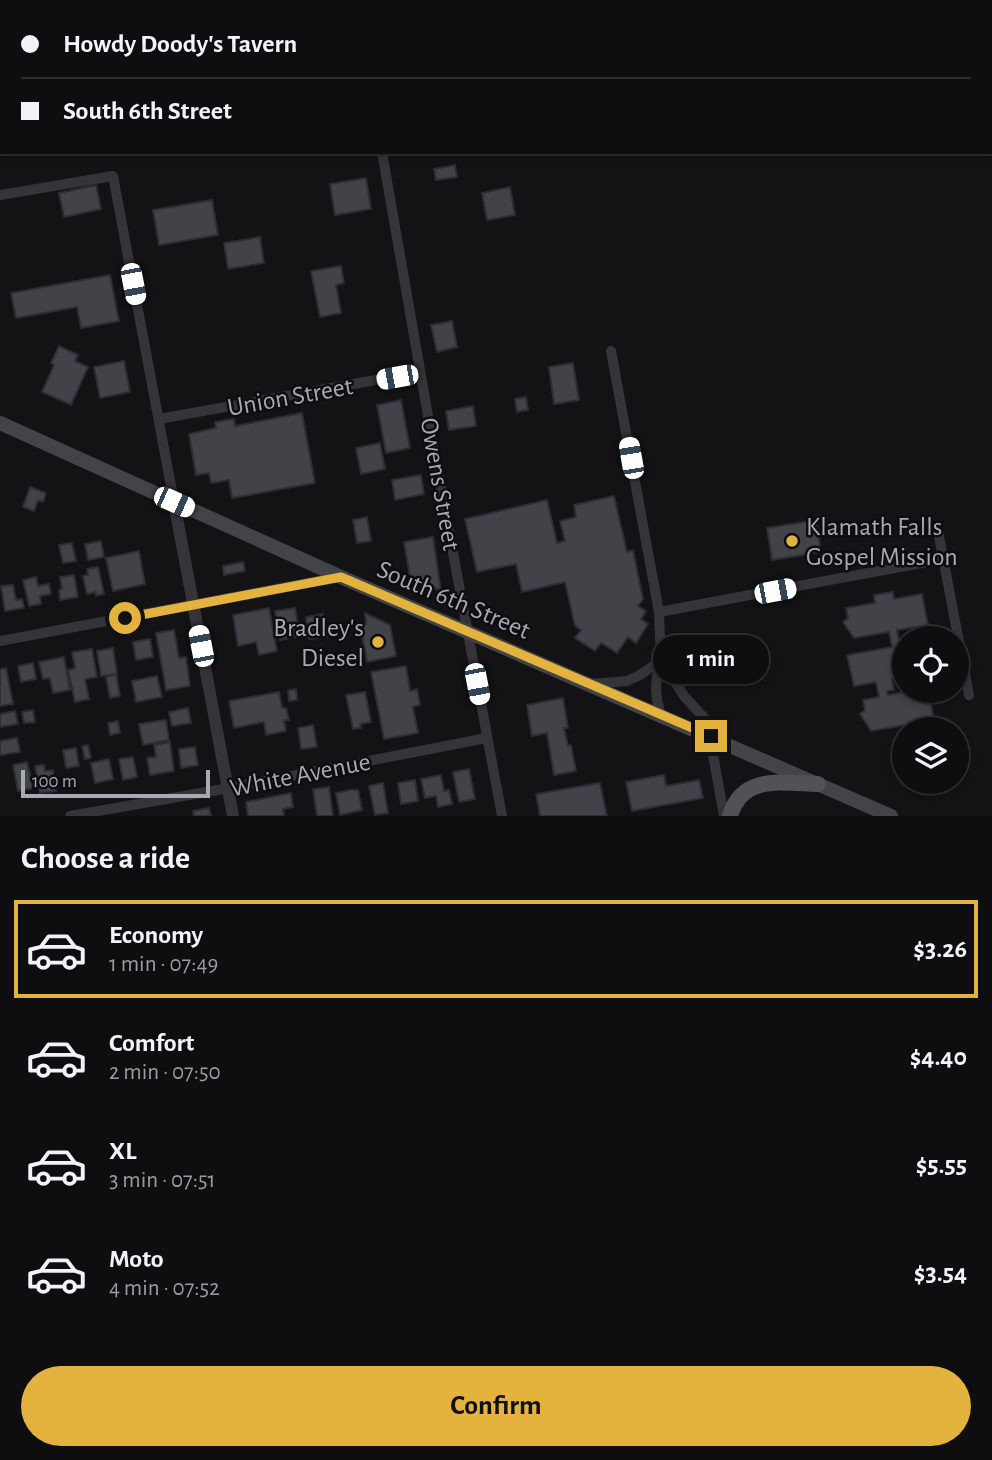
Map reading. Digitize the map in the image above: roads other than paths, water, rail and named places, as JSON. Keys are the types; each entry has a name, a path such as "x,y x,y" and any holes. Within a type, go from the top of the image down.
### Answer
{"main road":[{"name":"South 6th Street","path":"0,423 341,577 891,816"},
{"path":"730,816 734,803 745,791 762,783 818,784"}],"street":[{"name":"Owens Street","path":"382,154 502,816"},
{"path":"0,195 113,176 233,816"},
{"path":"611,351 659,612 661,660 655,691 661,715"},
{"name":"Union Street","path":"159,419 420,372"},
{"path":"938,531 956,626"},
{"path":"659,612 943,559"},
{"path":"0,640 341,577"},
{"path":"590,684 627,681 661,660"},
{"path":"661,660 684,696 707,721 724,816"},
{"name":"White Avenue","path":"70,816 487,738"}],"place":[{"name":"Klamath Falls Gospel Mission","path":"792,541"},
{"name":"Bradley's Diesel","path":"378,642"}]}
